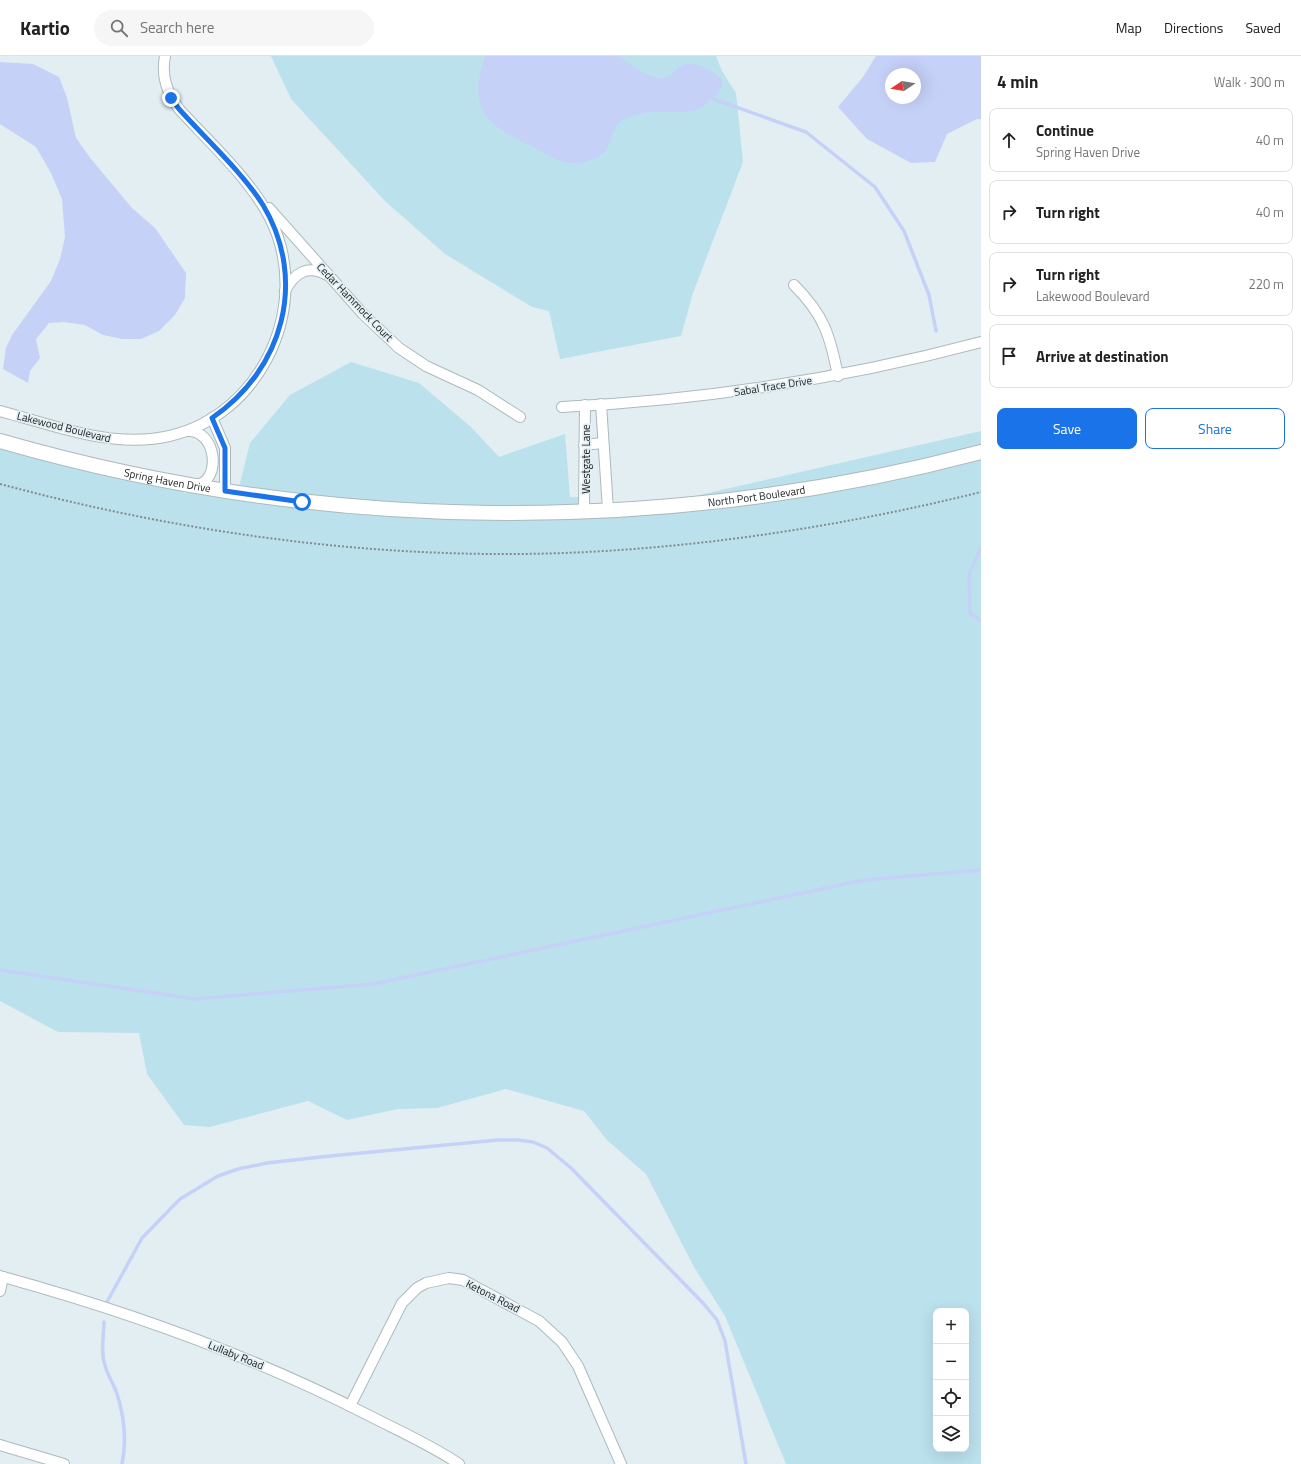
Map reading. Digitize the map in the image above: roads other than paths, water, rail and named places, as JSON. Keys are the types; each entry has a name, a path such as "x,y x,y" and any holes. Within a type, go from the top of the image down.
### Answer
{"street":[{"name":"Lakewood Boulevard","path":"0,411 68,429 119,440 163,437 185,431 212,418 243,393 262,368 278,337 283,318 285,291 282,252 277,236 262,205 250,188 179,109 171,98 163,75 165,56"},
{"name":"Cedar Hammock Court","path":"250,188 374,325 411,356 441,375 478,390 495,399 520,417"},
{"path":"285,291 290,281 303,272 319,270 330,276"},
{"path":"794,285 815,309 827,330 838,376"},
{"name":"Sabal Trace Drive","path":"562,407 691,398 790,384 838,376 898,363 981,342"},
{"name":"Westgate Lane","path":"601,404 608,510"},
{"name":"Westgate Lane","path":"584,512 584,445 586,428 585,406"},
{"path":"212,418 225,448 225,491"},
{"path":"185,431 199,432 205,437 212,455 212,468 206,481 200,485 190,486"},
{"name":"Spring Haven Drive","path":"0,441 190,486 302,502 383,510 529,514"},
{"path":"584,445 603,443"},
{"name":"North Port Boulevard","path":"529,514 584,512 695,504 806,489 918,468 981,452"},
{"path":"0,1291 2,1276"},
{"name":"Lullaby Road","path":"2,1276 93,1302 179,1332 310,1386 459,1464"},
{"name":"Ketona Road","path":"350,1406 402,1303 407,1297 417,1288 437,1280 449,1278 464,1280 539,1321 562,1342 583,1375 620,1464"},
{"path":"0,1446 64,1464"}],"waterway":[{"path":"708,97 806,132 875,187 904,231 929,295 936,331"},
{"path":"981,548 969,574 970,613 981,621"},
{"path":"0,970 195,999 373,984 864,880 981,870"},
{"path":"107,1302 142,1238 180,1199 218,1176 238,1169 267,1163 330,1156 498,1140 533,1142 547,1148 571,1168 703,1303 717,1320 725,1341 746,1464"},
{"path":"104,1322 102,1349 104,1360 107,1372 117,1394 123,1420 124,1456 122,1464"}]}
